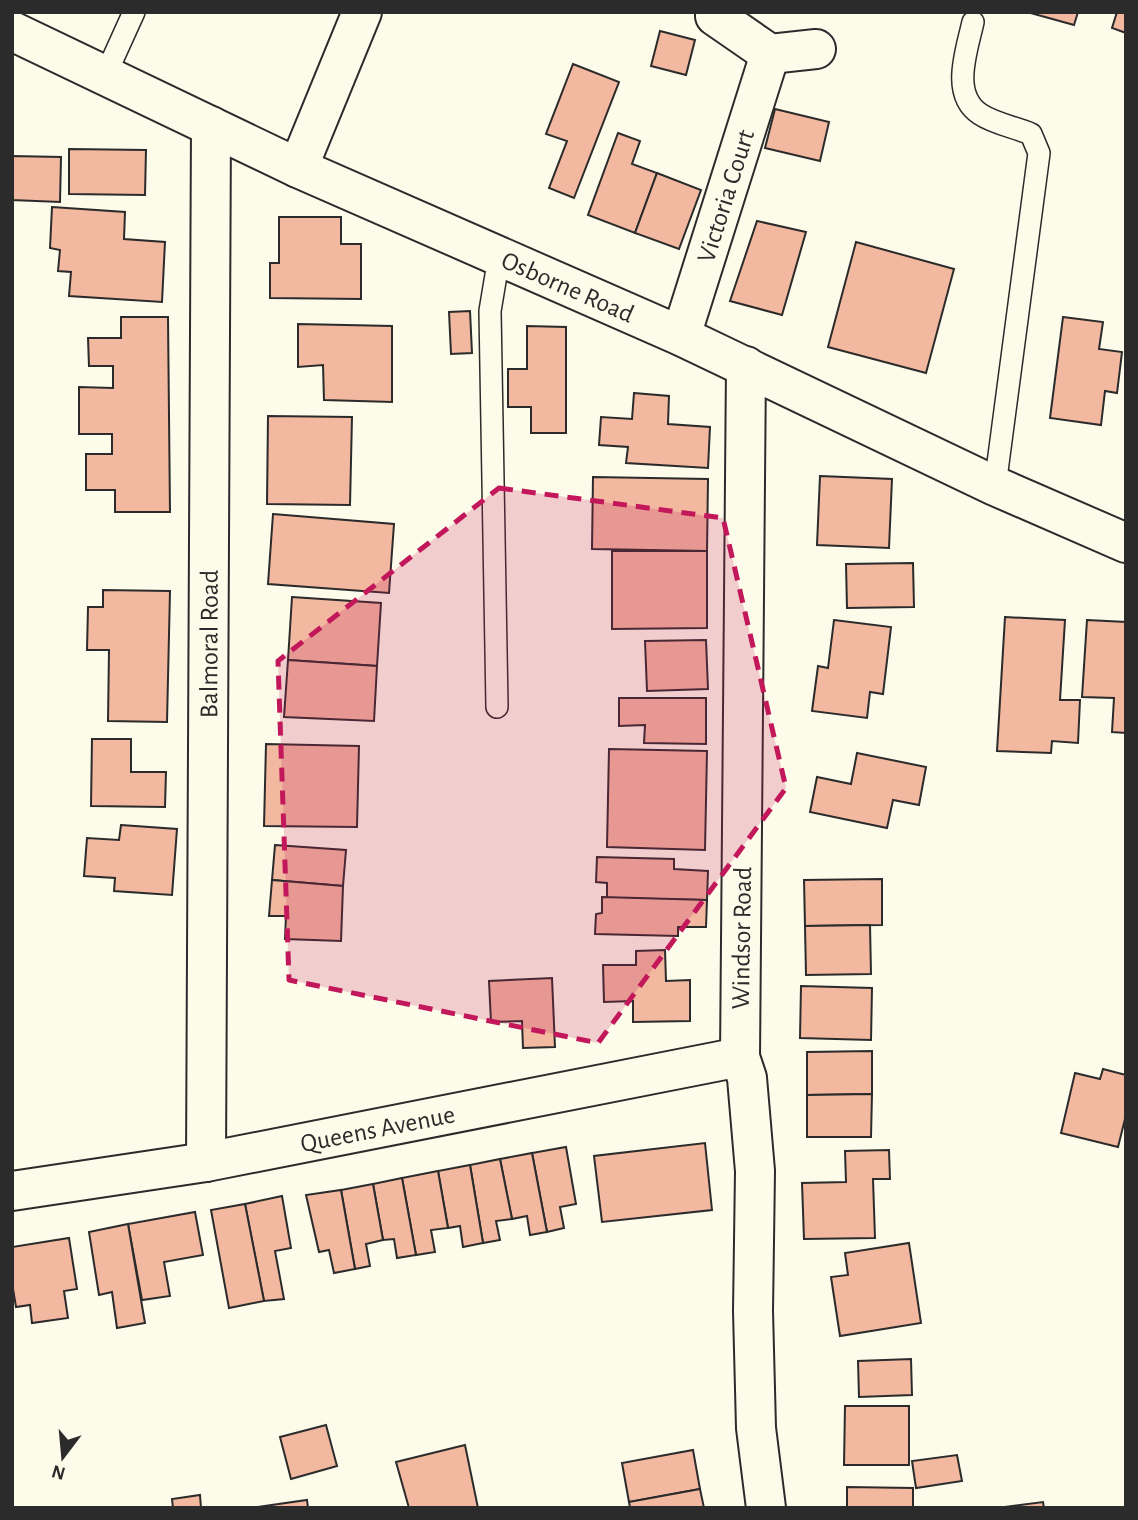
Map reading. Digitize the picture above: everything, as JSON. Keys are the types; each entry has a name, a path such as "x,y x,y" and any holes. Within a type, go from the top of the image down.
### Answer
{"street":[{"path":"298,168 362,12"},
{"path":"715,16 771,54 816,49"},
{"name":"Osborne Road","path":"12,31 298,168 681,336 995,486 1126,543"},
{"name":"Victoria Court","path":"681,336 771,54"},
{"name":"Balmoral Road","path":"206,1162 211,126"},
{"name":"Windsor Road","path":"746,366 740,1057 747,1078 755,1171 753,1311 756,1428 766,1508"},
{"name":"Queens Avenue","path":"12,1191 206,1162 740,1057"}],"lane":[{"path":"105,76 134,12"},
{"path":"974,22 962,74 965,96 978,113 1031,134 1039,153 995,486"},
{"path":"497,706 490,311 499,257"}],"highlighted area":[{"path":"499,488 723,518 786,788 598,1043 289,980 278,661"}],"building":[{"path":"1027,12 1078,12 1074,25"},
{"path":"1117,12 1126,12 1126,33 1112,28"},
{"path":"660,31 695,40 686,75 651,66"},
{"path":"573,64 619,82 574,198 549,188 567,141 546,134"},
{"path":"775,109 829,122 820,161 765,148"},
{"path":"618,133 640,141 632,164 657,173 635,233 588,215"},
{"path":"69,149 146,150 145,195 69,194"},
{"path":"12,156 61,157 60,202 12,200"},
{"path":"657,173 701,190 679,249 635,233"},
{"path":"52,207 125,212 124,239 165,242 162,302 69,296 71,272 58,271 60,250 50,248"},
{"path":"279,217 341,217 341,244 361,244 361,299 270,298 270,263 279,263"},
{"path":"757,221 806,232 782,315 730,301"},
{"path":"856,242 954,269 926,373 828,347"},
{"path":"470,311 472,353 451,354 449,312"},
{"path":"121,317 168,317 170,512 115,512 115,490 86,490 86,454 112,454 112,434 79,434 79,387 113,388 113,366 89,366 88,338 121,338"},
{"path":"1063,317 1103,322 1099,349 1122,352 1117,393 1105,391 1101,425 1050,418"},
{"path":"298,324 392,326 392,402 324,400 323,365 298,367"},
{"path":"527,326 566,327 566,433 531,433 531,407 508,407 508,369 527,369"},
{"path":"634,393 669,396 668,424 710,427 708,468 626,463 628,447 599,445 601,417 632,419"},
{"path":"268,416 352,417 350,505 267,504"},
{"path":"820,476 892,479 889,548 817,545"},
{"path":"593,477 708,479 707,551 592,549"},
{"path":"273,514 394,524 389,593 268,584"},
{"path":"612,551 707,551 707,628 612,629"},
{"path":"913,563 914,607 847,608 846,564"},
{"path":"103,590 170,591 167,722 108,721 109,650 87,650 88,607 103,607"},
{"path":"292,597 381,603 377,666 288,660"},
{"path":"1005,617 1065,620 1060,700 1080,700 1078,743 1052,741 1051,753 997,751"},
{"path":"834,620 891,627 883,694 870,692 867,718 812,711 818,666 828,668"},
{"path":"1087,620 1126,622 1126,733 1112,732 1114,698 1082,697"},
{"path":"706,640 708,689 647,691 645,641"},
{"path":"288,660 377,666 374,721 284,717"},
{"path":"619,698 706,698 706,744 644,743 645,725 619,726"},
{"path":"92,739 131,739 131,772 166,772 165,807 91,806"},
{"path":"266,744 359,746 357,827 264,826"},
{"path":"609,749 707,751 705,850 607,847"},
{"path":"857,753 926,767 919,805 893,800 887,828 810,812 817,777 851,784"},
{"path":"121,825 177,829 172,895 114,891 115,878 84,876 87,838 119,840"},
{"path":"275,845 346,850 343,886 272,880"},
{"path":"597,857 674,859 674,869 708,871 707,900 607,898 607,883 596,882"},
{"path":"882,879 882,925 805,926 804,880"},
{"path":"272,880 343,886 341,941 285,939 286,916 269,916"},
{"path":"602,897 707,900 706,927 678,927 678,936 595,934 596,914 602,913"},
{"path":"870,925 871,974 806,975 805,926"},
{"path":"665,950 666,981 690,980 690,1021 633,1022 633,1001 604,1002 603,965 636,965 636,951"},
{"path":"552,978 555,1047 523,1048 522,1021 491,1022 489,981"},
{"path":"801,986 872,988 871,1040 800,1038"},
{"path":"872,1051 872,1094 807,1095 807,1052"},
{"path":"1103,1069 1126,1075 1126,1115 1118,1147 1061,1133 1075,1073 1100,1079"},
{"path":"872,1094 871,1137 807,1137 807,1095"},
{"path":"705,1143 712,1210 602,1222 594,1156"},
{"path":"566,1147 576,1204 560,1207 564,1228 547,1232 532,1153"},
{"path":"889,1150 890,1179 873,1179 875,1238 804,1239 802,1183 846,1182 845,1151"},
{"path":"532,1153 547,1232 530,1235 527,1216 512,1219 500,1159"},
{"path":"500,1159 512,1219 496,1221 500,1240 483,1243 470,1165"},
{"path":"470,1165 483,1243 463,1247 460,1226 448,1228 438,1171"},
{"path":"438,1171 448,1228 431,1230 435,1252 416,1255 402,1178"},
{"path":"402,1178 416,1255 397,1258 394,1239 383,1240 373,1184"},
{"path":"373,1184 383,1240 366,1244 370,1266 355,1269 341,1190"},
{"path":"341,1190 355,1269 334,1273 329,1250 319,1252 306,1195"},
{"path":"282,1196 291,1248 275,1251 284,1299 264,1301 245,1204"},
{"path":"245,1204 264,1301 229,1308 211,1210"},
{"path":"195,1212 203,1255 164,1262 170,1296 142,1300 128,1224"},
{"path":"128,1224 145,1323 117,1328 112,1292 99,1295 89,1232"},
{"path":"69,1238 77,1289 64,1291 68,1318 32,1323 30,1305 16,1307 12,1283 12,1247"},
{"path":"909,1243 921,1323 840,1336 831,1277 848,1275 845,1253"},
{"path":"911,1359 912,1395 859,1397 858,1361"},
{"path":"845,1406 909,1406 909,1465 844,1465"},
{"path":"326,1425 337,1466 291,1479 280,1437"},
{"path":"465,1445 478,1508 409,1508 396,1462"},
{"path":"693,1450 700,1489 629,1502 622,1463"},
{"path":"957,1455 962,1481 916,1488 912,1461"},
{"path":"847,1487 913,1488 913,1508 847,1508"},
{"path":"700,1489 704,1508 630,1508 629,1502"},
{"path":"200,1495 201,1508 173,1508 172,1499"},
{"path":"307,1500 308,1508 251,1508"},
{"path":"1043,1502 1044,1508 997,1508"}]}
